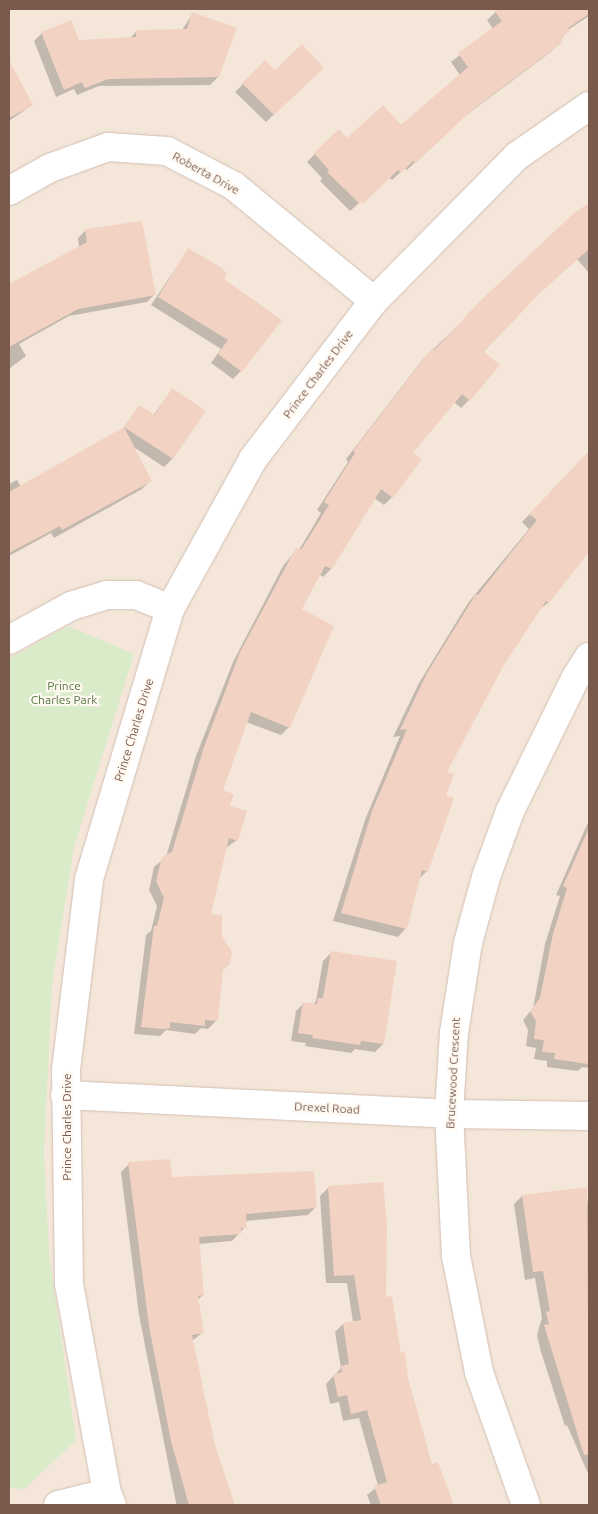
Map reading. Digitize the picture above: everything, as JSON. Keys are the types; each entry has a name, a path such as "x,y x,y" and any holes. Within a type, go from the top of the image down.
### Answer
{"street":[{"name":"Prince Charles Drive","path":"110,1499 68,1283 65,1095 89,878 170,609 253,460 374,301 517,156 589,106"},
{"name":"Roberta Drive","path":"9,191 50,168 108,147 167,151 234,186 374,301"},
{"path":"9,640 71,606 107,595 136,595 170,609"},
{"name":"Brucewood Crescent","path":"526,1505 479,1372 460,1276 449,1114 454,1033 466,952 486,877 510,811 575,680 589,657"},
{"name":"Drexel Road","path":"65,1095 449,1114 589,1116"},
{"path":"58,1505 110,1499"}],"shaded area":[{"path":"9,9 589,9 589,1505 9,1505"}],"green space":[{"name":"Prince Charles Park","path":"68,626 134,654 74,847 52,985 44,1152 49,1254 76,1440 24,1489 9,1488 9,659"}],"building":[{"path":"493,9 589,9 589,14 568,28 570,31 562,37 562,43 471,111 416,163 413,161 401,173 398,170 364,203 359,203 327,172 329,170 314,153 339,129 347,138 383,105 401,125 468,67 458,53 502,21"},
{"path":"192,12 237,28 219,77 108,79 85,88 82,82 64,90 41,32 71,20 79,40 136,37 136,30 187,29"},
{"path":"302,44 324,68 274,115 242,83 265,60 275,70"},
{"path":"9,60 33,105 9,118"},
{"path":"589,203 589,249 540,293 484,352 500,365 470,401 462,394 413,453 422,459 393,498 381,489 332,569 325,566 302,609 334,626 290,728 251,712 223,790 234,794 230,806 247,811 238,841 229,838 211,914 222,915 222,936 232,952 230,964 223,970 218,1021 205,1020 205,1026 170,1022 170,1028 141,1027 154,926 157,926 164,898 156,881 162,857 172,852 204,747 240,652 296,547 301,550 329,505 324,502 355,453 353,451 432,348 434,350 479,302 574,213"},
{"path":"142,221 156,295 78,309 9,347 9,284 87,242 85,229"},
{"path":"188,248 222,268 227,274 224,279 282,320 242,372 218,354 228,340 158,297"},
{"path":"172,388 206,411 173,459 124,427 139,405 155,415"},
{"path":"124,427 152,481 62,530 60,526 9,553 9,492"},
{"path":"589,451 589,552 549,603 546,601 504,665 447,772 454,774 446,796 454,798 428,872 422,870 407,929 341,913 372,811 407,729 400,730 427,673 476,594 478,595 537,520 529,514"},
{"path":"589,828 588,1064 554,1059 555,1053 542,1052 544,1040 534,1039 536,1021 530,1011 540,998 553,934 567,888 563,886"},
{"path":"331,951 397,961 384,1044 361,1041 360,1045 312,1038 313,1035 298,1033 303,1002 317,1004 318,998 323,998"},
{"path":"170,1159 172,1177 314,1171 317,1208 246,1214 247,1228 241,1228 241,1234 199,1237 204,1295 198,1296 204,1333 192,1335 215,1445 235,1505 189,1505 171,1441 149,1326 128,1162"},
{"path":"383,1182 387,1224 386,1297 392,1296 401,1353 405,1352 408,1378 432,1464 438,1462 454,1505 381,1505 374,1486 387,1482 367,1410 351,1414 347,1395 338,1397 333,1374 342,1372 341,1366 349,1364 343,1323 361,1320 354,1275 334,1276 328,1186"},
{"path":"587,1187 589,1454 584,1455 544,1325 549,1324 546,1312 550,1311 543,1271 533,1272 522,1195"}]}
